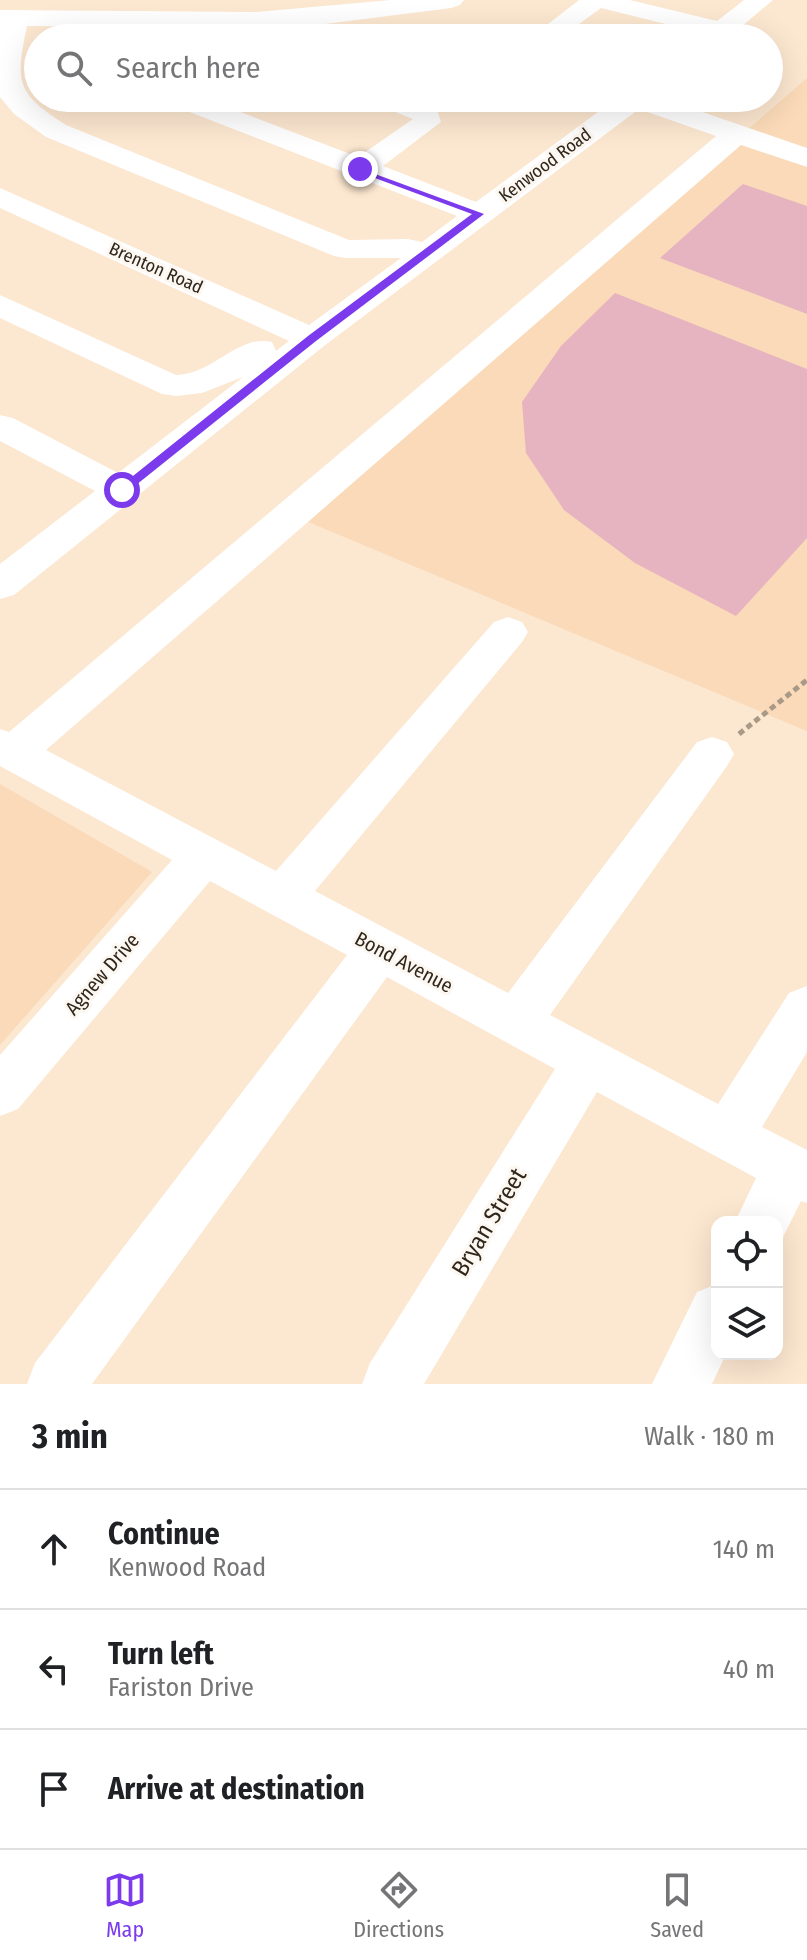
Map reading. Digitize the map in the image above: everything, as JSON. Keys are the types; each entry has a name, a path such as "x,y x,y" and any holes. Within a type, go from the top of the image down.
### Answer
{"street":[{"path":"283,24 451,0"},
{"path":"563,24 597,0 682,24"},
{"path":"730,24 760,0"},
{"path":"83,24 8,18 3,85 7,98 24,113 56,131 345,249 408,248 426,253"},
{"path":"215,112 479,214"},
{"path":"360,169 427,122 427,116 420,112"},
{"name":"Kenwood Road","path":"0,585 122,490 301,334 426,253 616,112"},
{"path":"673,112 807,158"},
{"path":"7,750 735,135"},
{"name":"Brenton Road","path":"0,197 301,334"},
{"path":"0,305 162,383 177,387 191,387 217,379 301,334"},
{"path":"0,426 122,490"},
{"path":"282,897 508,632"},
{"name":"Bond Avenue","path":"7,750 798,1173"},
{"path":"516,1022 712,754"},
{"name":"Agnew Drive","path":"0,1092 205,855"},
{"path":"56,1384 380,949"},
{"path":"728,1135 807,1008"},
{"name":"Bryan Street","path":"391,1384 588,1060"},
{"path":"766,1216 798,1173"},
{"path":"681,1384 711,1324"}],"path":[{"path":"712,754 787,699 807,680"}],"shaded area":[{"path":"807,78 807,731 299,518 768,112 783,112 783,99"},
{"path":"743,184 807,206 807,314 660,258"},
{"path":"615,293 807,369 807,538 736,616 635,563 564,510 526,453 522,402 561,346"},
{"path":"0,784 152,872 0,1045"}],"route":[{"path":"122,490 312,339 479,214 360,169"}]}
